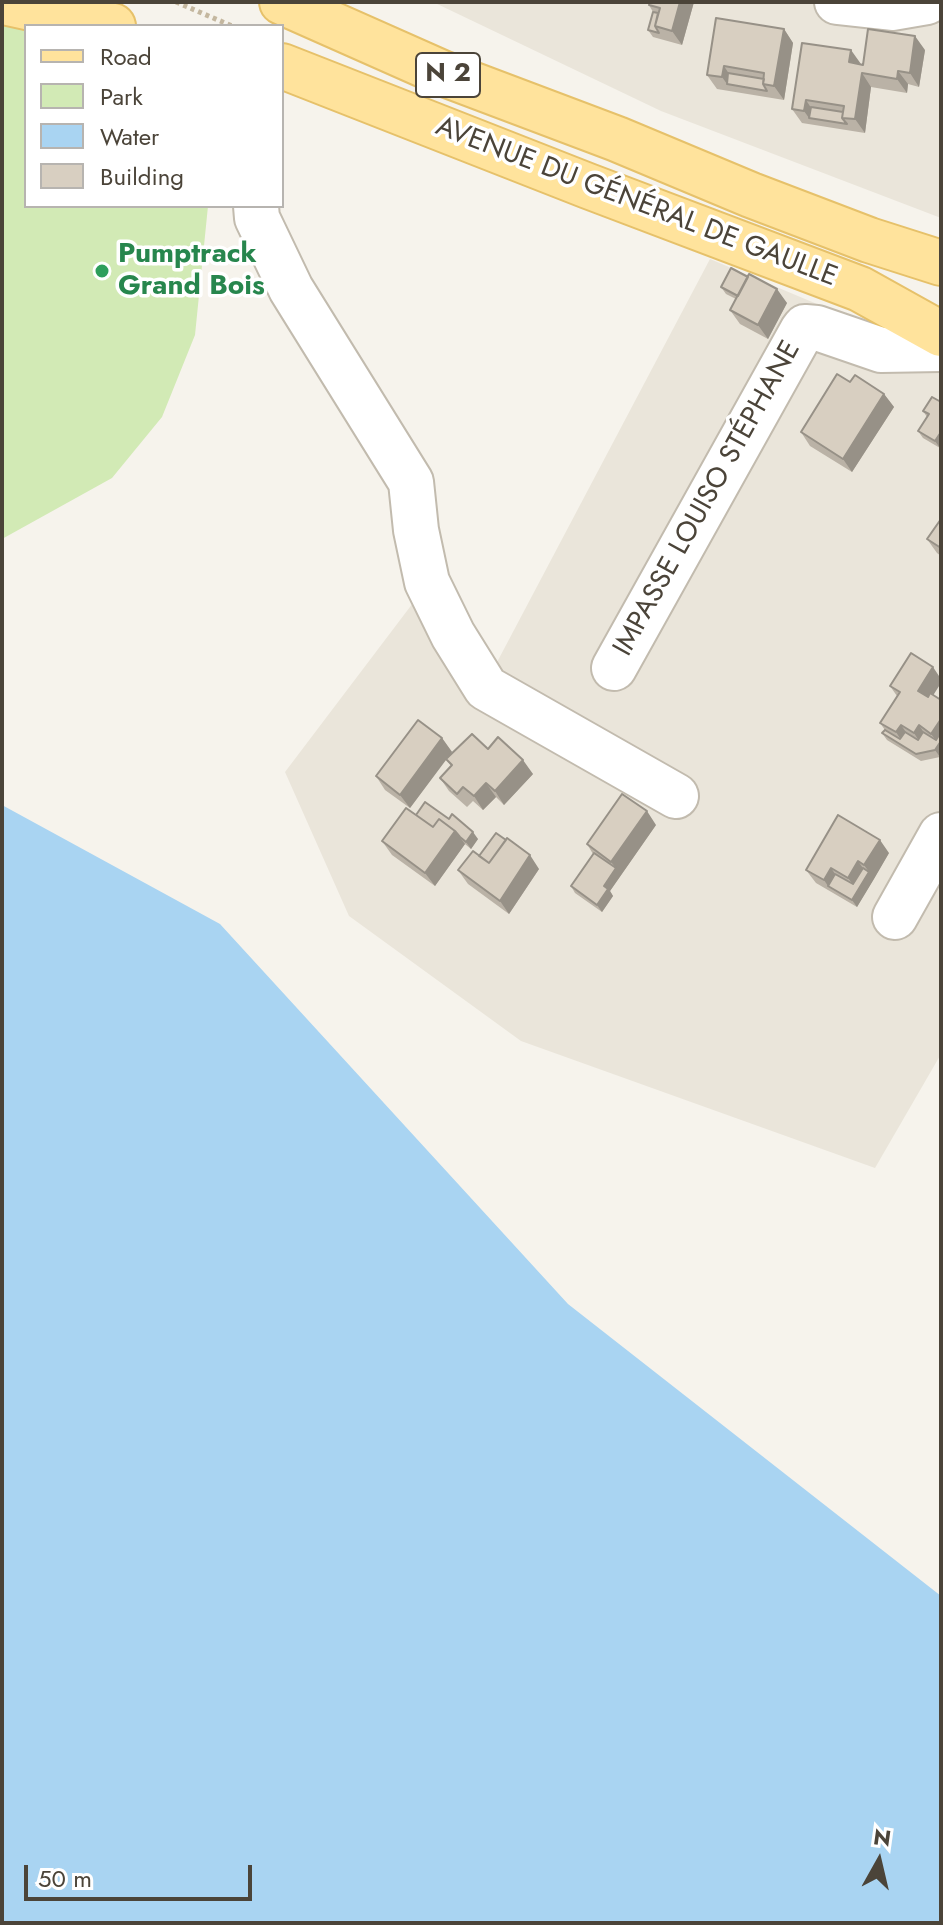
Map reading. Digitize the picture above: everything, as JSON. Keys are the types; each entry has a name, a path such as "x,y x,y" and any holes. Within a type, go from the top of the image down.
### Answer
{"main road":[{"path":"4,2 104,24"},
{"name":"N 2","path":"282,2 442,73 617,139 795,212 941,263"},
{"name":"AVENUE DU GÉNÉRAL DE GAULLE","path":"284,68 860,289 941,334"},
{"name":"N 2","path":"617,139 941,236"}],"street":[{"path":"837,2 892,8 927,2"},
{"path":"256,208 257,218 291,289 411,482 416,530 427,582 453,635 486,688 676,796"},
{"name":"IMPASSE LOUISO STÉPHANE","path":"614,668 805,327 817,328 881,350 941,349"},
{"path":"895,917 941,835"}],"path":[{"path":"176,2 227,24"}],"shaded area":[{"path":"433,2 941,2 941,218 661,111"},
{"path":"710,259 893,336 941,369 941,1054 875,1168 521,1041 349,916 285,772 416,599 495,666"}],"green space":[{"name":"Pumptrack Grand Bois","path":"2,21 24,26 24,208 208,208 195,335 162,417 112,478 2,539"}],"water":[{"path":"2,805 220,924 568,1304 941,1596 941,1923 2,1923"}],"building":[{"path":"650,2 680,2 672,31 655,26 660,8 649,5"},
{"path":"653,12 658,13 655,26 659,33 648,30"},
{"path":"716,18 784,29 774,86 763,84 764,73 724,66 722,77 707,75"},
{"path":"868,29 915,36 910,73 898,71 897,79 862,73 855,119 842,118 844,106 806,100 804,111 792,109 802,43 851,50 849,62 863,65"},
{"path":"728,73 764,79 767,91 727,84"},
{"path":"811,107 843,112 842,118 847,124 809,118"},
{"path":"731,268 748,277 738,296 721,287"},
{"path":"749,274 777,289 758,325 730,310"},
{"path":"837,374 850,382 855,375 884,394 843,459 801,432"},
{"path":"932,397 941,402 941,432 935,441 918,431 929,414 923,411"},
{"path":"941,519 941,548 927,539"},
{"path":"911,653 933,667 918,691 928,697 930,693 941,700 941,719 931,734 919,725 914,733 901,725 896,732 880,723 900,692 890,686"},
{"path":"418,720 442,738 400,795 376,776"},
{"path":"885,730 900,739 905,732 918,740 923,732 936,740 941,732 941,741 935,750 916,754 882,733"},
{"path":"472,734 488,749 498,737 523,760 495,791 486,783 474,796 463,787 457,794 440,778 452,765 446,759"},
{"path":"622,794 647,811 611,862 587,844"},
{"path":"425,802 449,819 452,814 473,832 466,842 439,819 433,827 416,815"},
{"path":"406,808 433,827 439,819 455,831 425,873 382,841"},
{"path":"838,815 880,840 864,865 858,861 848,878 831,868 824,880 806,870"},
{"path":"496,833 506,840 489,863 479,856"},
{"path":"507,838 530,855 500,901 458,870 473,851 489,863"},
{"path":"594,853 616,868 604,886 608,889 597,905 571,886"},
{"path":"863,868 869,872 852,900 828,886 835,874 853,884"}],"place":[{"name":"Pumptrack Grand Bois","path":"102,271"}]}
